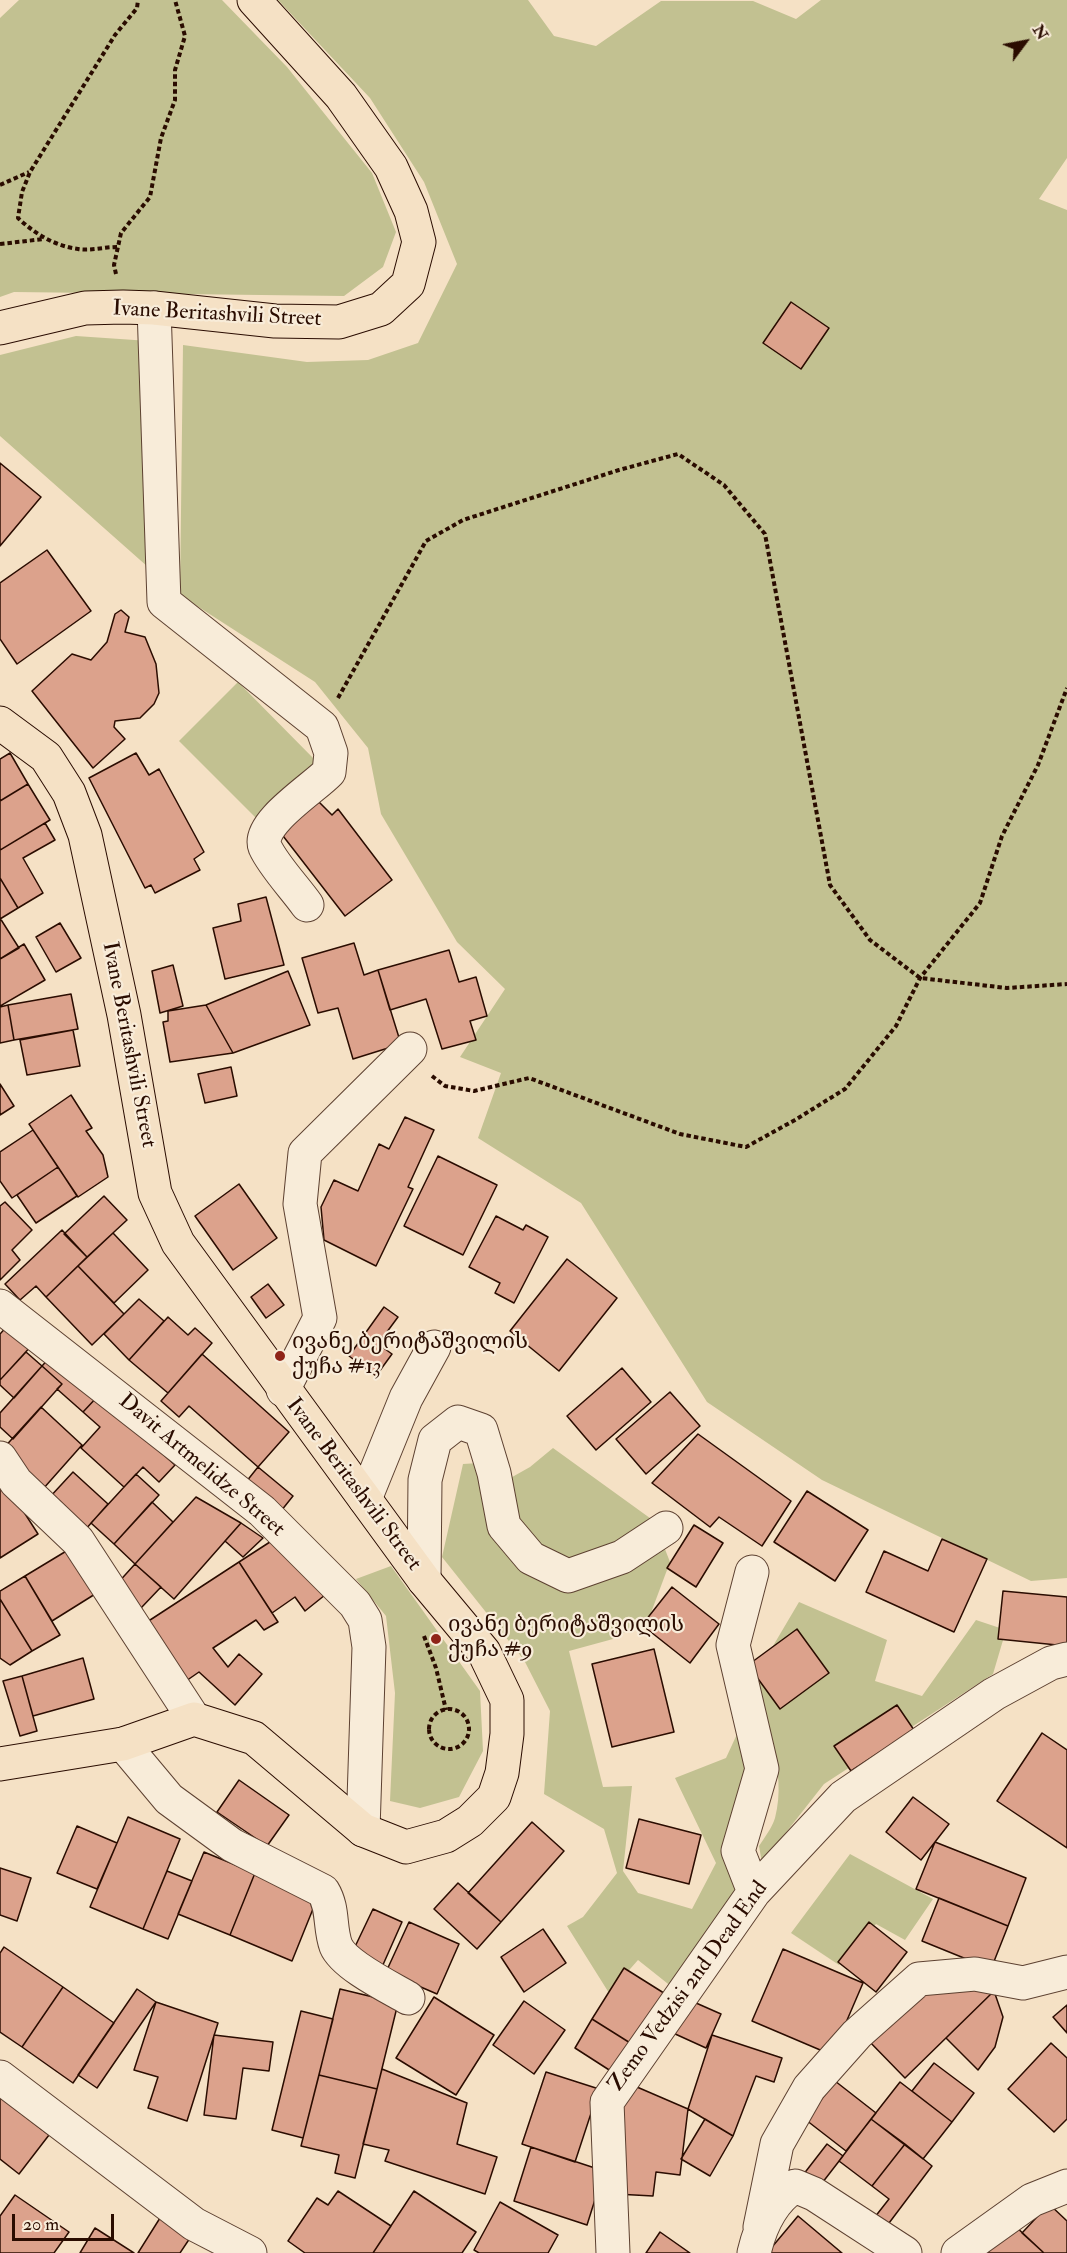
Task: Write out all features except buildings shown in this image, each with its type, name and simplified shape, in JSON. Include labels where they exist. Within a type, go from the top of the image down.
[{"type":"main road","name":"Ivane Beritashvili Street","points":[[0,328],[85,308],[138,308],[275,321],[339,322],[381,309],[408,284],[419,242],[411,211],[391,167],[341,96],[254,0]]},
{"type":"main road","name":"Ivane Beritashvili Street","points":[[0,723],[46,757],[69,793],[85,835],[124,1015],[154,1193],[178,1243],[283,1390],[424,1580],[484,1652],[507,1700],[507,1734],[502,1773],[494,1797],[470,1821],[446,1836],[406,1847],[363,1830],[254,1738],[194,1719]]},
{"type":"main road","points":[[0,1764],[123,1744],[194,1719]]},
{"type":"street","points":[[138,308],[164,602],[322,727],[331,753],[329,772],[272,822],[265,833],[265,846],[307,905]]},
{"type":"street","points":[[283,1390],[320,1318],[300,1204],[305,1153],[410,1049]]},
{"type":"street","name":"Davit Artmelidze Street","points":[[0,1306],[262,1511],[355,1604],[366,1620],[369,1647],[363,1830]]},
{"type":"street","points":[[365,1499],[406,1398],[434,1347]]},
{"type":"street","points":[[424,1580],[425,1480],[435,1440],[458,1422],[481,1430],[494,1473],[504,1526],[531,1558],[568,1576],[622,1557],[666,1528]]},
{"type":"street","points":[[0,1458],[16,1482],[78,1541],[194,1719]]},
{"type":"street","points":[[753,1572],[733,1646],[762,1769],[738,1851],[754,1892]]},
{"type":"street","name":"Zemo Vedzisi 2nd Dead End","points":[[613,2253],[607,2102],[754,1892],[843,1797],[994,1694],[1051,1663],[1067,1659]]},
{"type":"street","points":[[123,1744],[169,1799],[232,1845],[324,1891],[331,1904],[336,1946],[346,1960],[408,1998]]},
{"type":"street","points":[[757,2240],[777,2144],[809,2088],[857,2034],[919,1979],[975,1974],[1023,1983],[1067,1972]]},
{"type":"street","points":[[0,2077],[194,2224],[250,2253]]},
{"type":"street","points":[[757,2240],[783,2193],[795,2186],[814,2194],[905,2253]]},
{"type":"street","points":[[958,2253],[1032,2200],[1067,2186]]},
{"type":"path","points":[[117,247],[80,250],[61,245],[44,238],[18,218],[22,192],[30,172],[115,35],[137,8],[138,0]]},
{"type":"path","points":[[138,308],[114,265],[117,247],[129,220],[150,197],[161,138],[176,100],[175,70],[185,36],[176,0]]},
{"type":"path","points":[[0,185],[30,172]]},
{"type":"path","points":[[0,243],[44,238]]},
{"type":"path","points":[[322,727],[426,541],[463,520],[619,470],[678,454],[724,485],[765,534],[830,885],[870,940],[920,978],[1006,988],[1067,984]]},
{"type":"path","points":[[410,1049],[422,1069],[445,1086],[474,1091],[529,1078],[680,1134],[746,1147],[845,1089],[896,1026],[920,978],[980,903],[1002,836],[1038,765],[1067,688]]},
{"type":"path","points":[[424,1634],[436,1668],[446,1710]]},
{"type":"path","points":[[446,1710],[459,1712],[468,1722],[469,1735],[466,1741],[454,1749],[442,1748],[430,1733],[435,1716],[446,1710]]},
{"type":"shaded area","points":[[19,0],[222,0],[287,67],[372,173],[396,232],[383,267],[344,296],[14,292],[0,297],[0,18]]},
{"type":"shaded area","points":[[278,0],[528,0],[554,36],[596,46],[661,1],[753,1],[796,19],[821,0],[1067,0],[1067,158],[1039,199],[1067,210],[1067,1578],[1031,1581],[822,1480],[707,1402],[581,1203],[478,1138],[501,1073],[460,1057],[505,989],[457,942],[381,814],[368,748],[315,682],[180,595],[183,345],[307,362],[368,360],[418,343],[457,264],[424,182],[370,98]]},
{"type":"shaded area","points":[[76,336],[149,341],[148,567],[0,436],[0,355]]},
{"type":"shaded area","points":[[238,682],[317,762],[258,820],[179,741]]},
{"type":"shaded area","points":[[553,1448],[654,1521],[670,1562],[649,1618],[613,1639],[569,1651],[603,1787],[632,1786],[623,1871],[638,1893],[692,1909],[716,1863],[675,1778],[726,1758],[738,1732],[748,1769],[741,1895],[677,1991],[638,1960],[609,1993],[567,1926],[583,1917],[617,1873],[604,1829],[544,1794],[550,1711],[524,1660],[442,1557],[463,1464],[479,1463],[498,1485],[530,1467]]},
{"type":"shaded area","points":[[391,1566],[480,1691],[483,1751],[459,1797],[420,1808],[390,1801],[395,1693],[386,1616],[356,1579]]},
{"type":"shaded area","points":[[799,1602],[887,1640],[875,1681],[922,1696],[976,1620],[1006,1630],[993,1674],[824,1784],[762,1863],[759,1846],[775,1818],[779,1782],[767,1727],[749,1674],[760,1668]]},
{"type":"shaded area","points":[[850,1854],[933,1899],[905,1940],[876,1924],[839,1965],[791,1933]]},
{"type":"place","name":"ივანე ბერიტაშვილის ქუჩა #13","points":[[280,1356]]},
{"type":"place","name":"ივანე ბერიტაშვილის ქუჩა #9","points":[[436,1639]]}]
